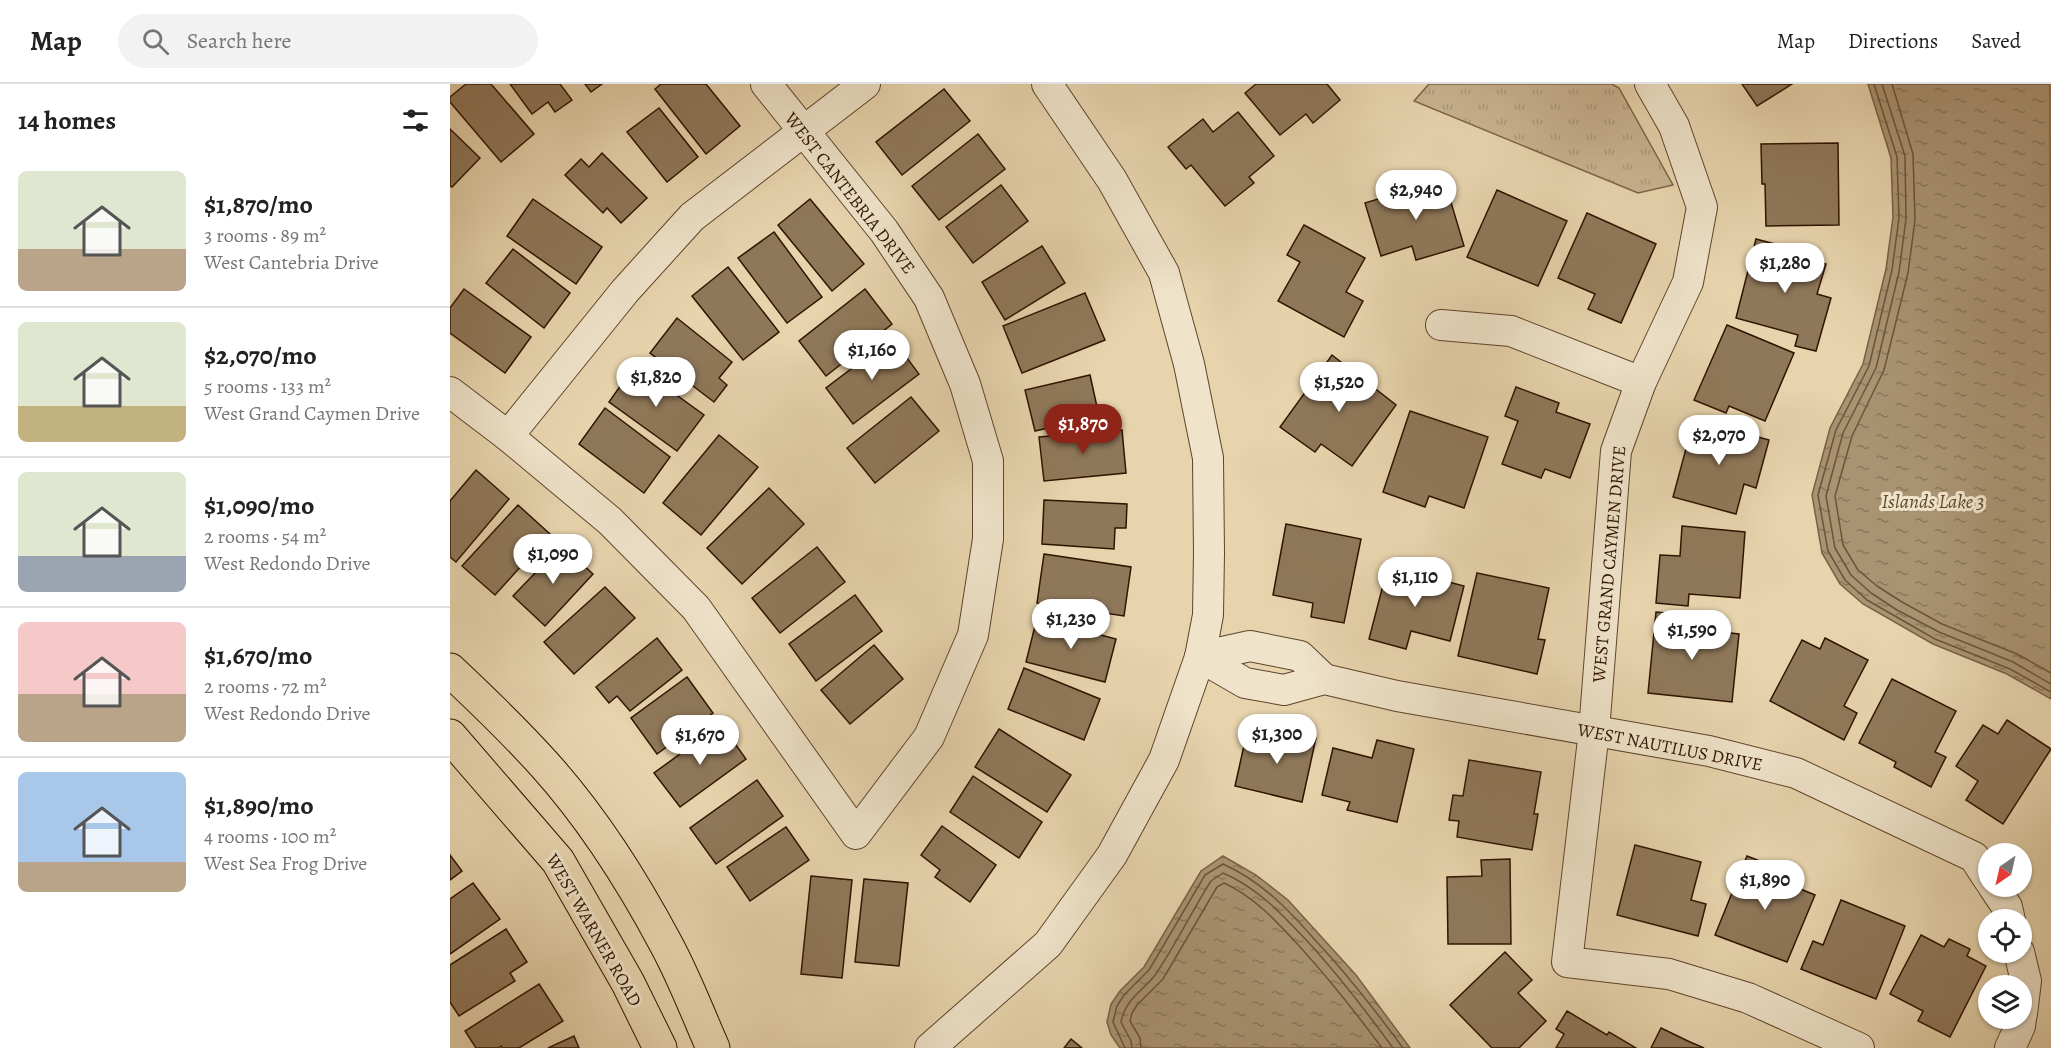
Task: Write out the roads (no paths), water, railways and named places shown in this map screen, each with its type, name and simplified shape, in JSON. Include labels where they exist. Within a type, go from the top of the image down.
[{"type":"main road","points":[[450,670],[483,700],[544,765],[598,834],[634,888],[668,946],[713,1048]]},
{"type":"main road","name":"WEST WARNER ROAD","points":[[450,736],[558,861],[628,983],[660,1048]]},
{"type":"street","name":"WEST CANTEBRIA DRIVE","points":[[508,436],[610,521],[696,608],[856,834],[930,737],[973,635],[988,539],[988,461],[966,384],[929,298],[884,231],[766,84]]},
{"type":"street","points":[[450,392],[508,436],[625,291],[692,217],[865,84]]},
{"type":"street","points":[[930,1048],[1048,944],[1112,855],[1164,760],[1200,657],[1208,615],[1208,458],[1189,364],[1164,273],[1112,180],[1047,84]]},
{"type":"street","name":"WEST GRAND CAYMEN DRIVE","points":[[1650,84],[1674,126],[1702,207],[1688,282],[1641,382],[1616,451],[1594,731],[1567,962],[1681,977],[1748,998],[1859,1048]]},
{"type":"street","points":[[1441,325],[1511,331],[1641,382]]},
{"type":"street","name":"WEST NAUTILUS DRIVE","points":[[1200,657],[1251,646],[1300,656],[1324,679],[1397,696],[1709,751],[1796,773],[1974,857],[1978,863]]},
{"type":"water","name":"Islands Lake 3","points":[[1868,84],[2050,84],[2051,699],[2007,674],[1933,644],[1863,604],[1840,584],[1822,553],[1812,495],[1830,428],[1863,364],[1886,269],[1893,217],[1891,158]]},
{"type":"water","points":[[1223,856],[1256,875],[1288,900],[1356,975],[1410,1048],[1120,1048],[1111,1035],[1107,1022],[1111,1004],[1120,991],[1144,967],[1201,871]]}]
